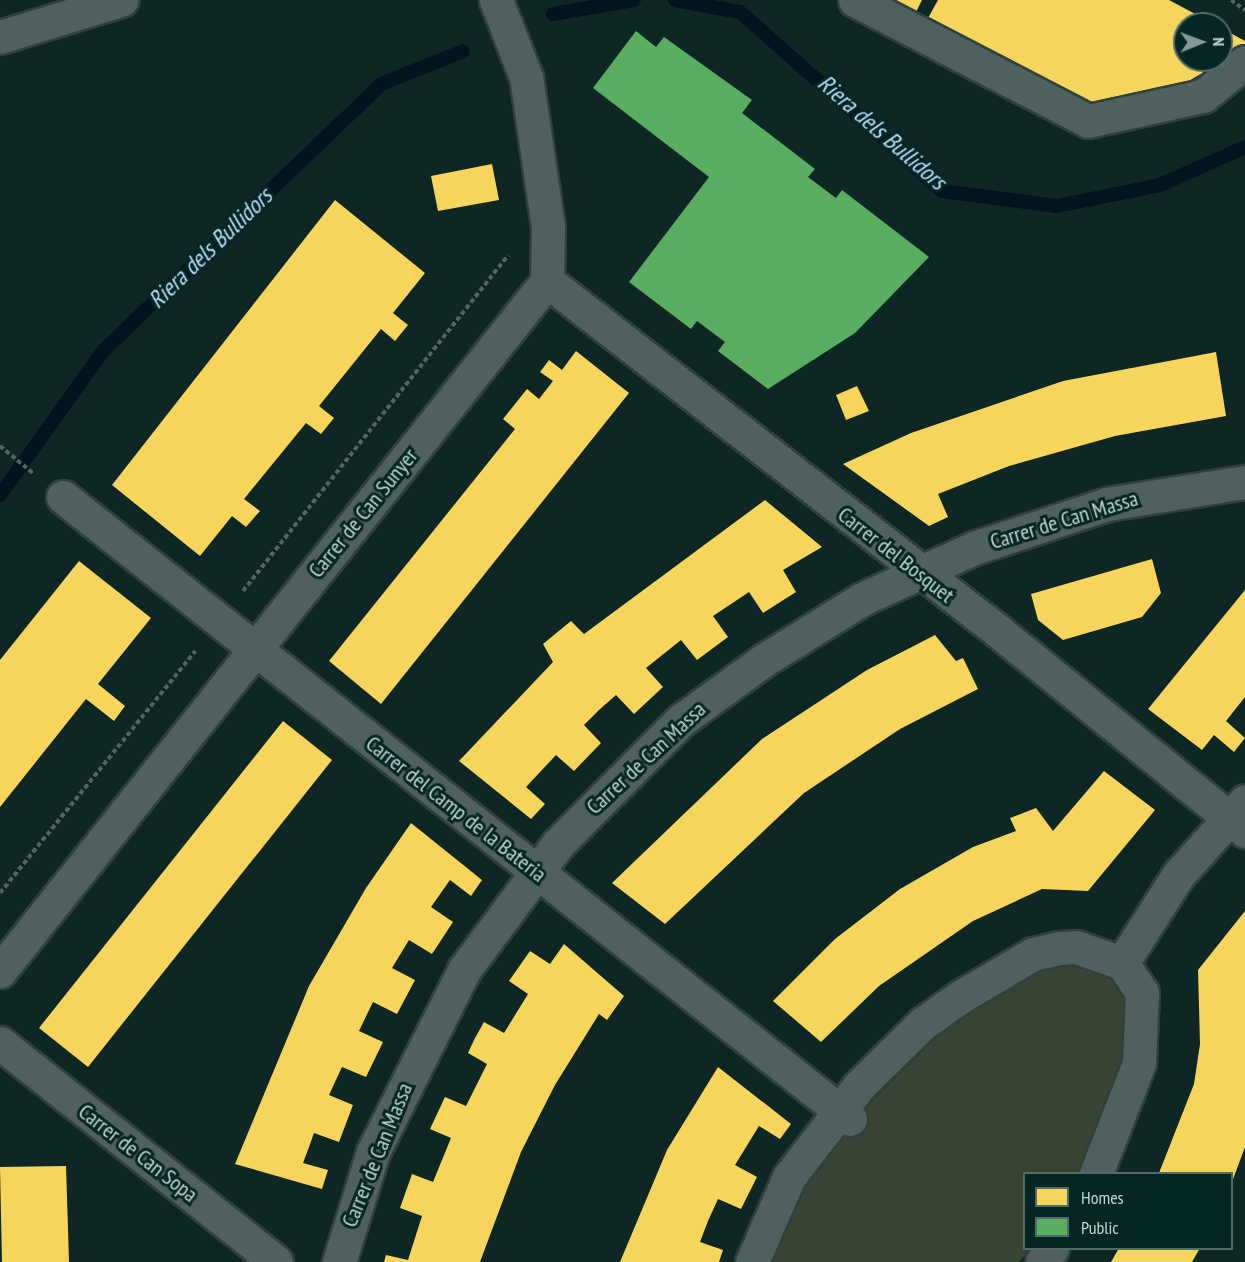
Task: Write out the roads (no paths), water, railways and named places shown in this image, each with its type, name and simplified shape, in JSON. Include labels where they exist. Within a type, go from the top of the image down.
[{"type":"street","points":[[0,36],[120,0]]},
{"type":"street","points":[[496,0],[526,77],[548,239],[547,281]]},
{"type":"street","points":[[855,0],[1088,121],[1203,96],[1245,62]]},
{"type":"street","name":"Carrer del Bosquet","points":[[547,281],[919,573],[1240,817]]},
{"type":"street","name":"Carrer de Can Sunyer","points":[[0,971],[547,281]]},
{"type":"street","name":"Carrer de Can Massa","points":[[339,1262],[373,1152],[433,1026],[464,970],[536,872],[680,721],[803,634],[919,573],[1008,535],[1107,504],[1245,482]]},
{"type":"street","name":"Carrer del Camp de la Bateria","points":[[53,490],[844,1115]]},
{"type":"street","points":[[1122,963],[1179,874],[1240,817]]},
{"type":"street","points":[[752,1262],[789,1177],[922,1024],[1033,954],[1076,947],[1122,963],[1142,993],[1145,1017],[1127,1103],[1096,1172]]},
{"type":"street","name":"Carrer de Can Sopa","points":[[0,1043],[276,1262]]},
{"type":"waterway","name":"Riera dels Bullidors","points":[[553,14],[634,0]]},
{"type":"waterway","name":"Riera dels Bullidors","points":[[675,0],[740,12],[942,191],[1057,206],[1160,185],[1245,147]]},
{"type":"waterway","name":"Riera dels Bullidors","points":[[0,495],[104,350],[381,84],[463,51]]}]
